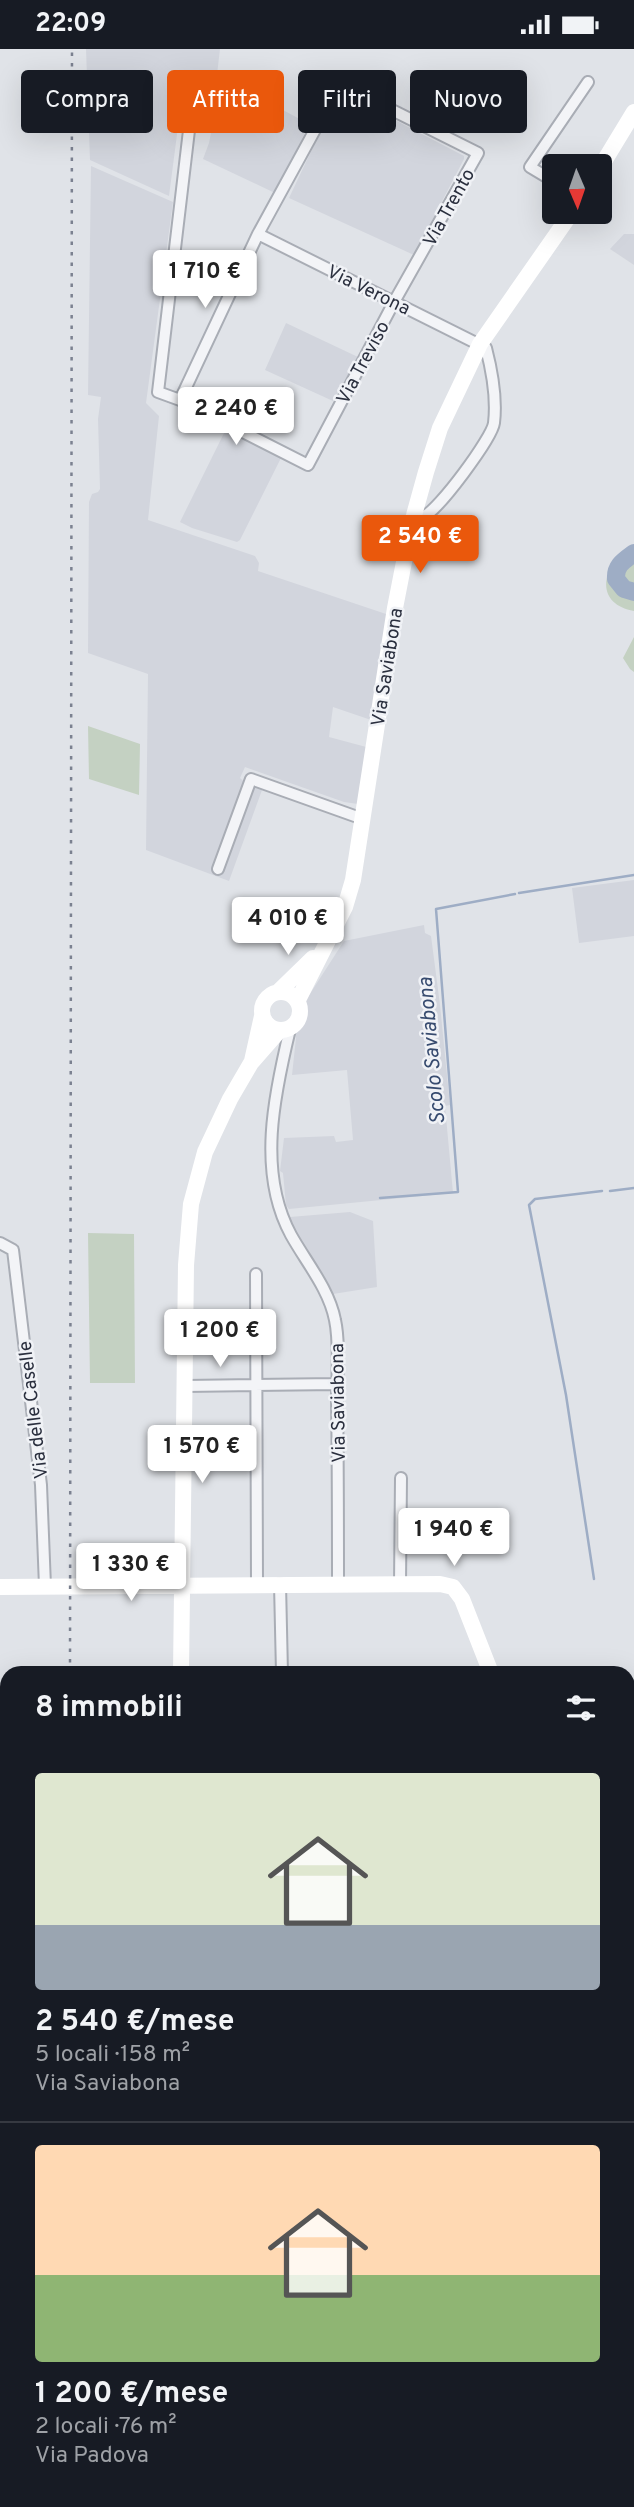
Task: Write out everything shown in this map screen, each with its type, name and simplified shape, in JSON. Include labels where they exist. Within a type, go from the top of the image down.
[{"type":"street","points":[[542,174],[530,167],[588,82]]},
{"type":"street","name":"Via Trento","points":[[180,400],[258,234],[340,84],[478,153],[394,302]]},
{"type":"street","points":[[608,154],[634,111]]},
{"type":"street","name":"Via Treviso","points":[[189,133],[158,392],[180,400],[308,465],[394,302]]},
{"type":"street","name":"Via Saviabona","points":[[338,1585],[335,1320],[317,1278],[278,1207],[271,1176],[273,1125],[283,1060],[284,1030],[295,1025],[301,1014],[298,1000],[348,898],[363,819],[395,608],[413,516],[440,428],[480,344],[564,224]]},
{"type":"street","name":"Via Verona","points":[[258,234],[480,344]]},
{"type":"street","points":[[413,516],[420,517],[430,511],[471,464],[494,425],[491,367],[486,348],[480,344]]},
{"type":"street","points":[[218,869],[251,779],[363,819]]},
{"type":"street","points":[[251,1063],[267,998],[278,992],[323,949]]},
{"type":"street","points":[[278,992],[287,992],[298,1000]]},
{"type":"street","points":[[262,1016],[268,1026],[284,1030]]},
{"type":"street","points":[[181,1666],[186,1265],[191,1204],[205,1152],[230,1098],[251,1063],[284,1030]]},
{"type":"street","name":"Via delle Caselle","points":[[0,1243],[13,1250],[41,1485],[45,1586]]},
{"type":"street","points":[[256,1274],[257,1584]]},
{"type":"street","points":[[186,1385],[337,1384]]},
{"type":"street","points":[[400,1584],[401,1478]]},
{"type":"street","points":[[280,1584],[282,1666]]},
{"type":"street","points":[[0,1587],[440,1584],[453,1587],[462,1599],[488,1666]]},
{"type":"shaded area","points":[[86,49],[220,49],[218,70],[167,70],[167,133],[177,133],[169,196],[90,160],[89,133],[153,133],[153,70],[87,70]]},
{"type":"shaded area","points":[[284,111],[298,118],[298,133],[304,133],[275,193],[203,159],[211,133],[284,133]]},
{"type":"shaded area","points":[[396,121],[410,128],[410,133],[420,133],[464,156],[414,255],[289,198],[320,133],[396,133]]},
{"type":"shaded area","points":[[91,166],[173,202],[146,403],[159,416],[148,520],[255,556],[259,563],[258,571],[389,615],[374,721],[333,707],[329,737],[370,748],[358,804],[344,802],[245,767],[240,778],[249,786],[262,790],[229,881],[146,850],[148,674],[88,653],[89,502],[92,494],[100,489],[98,419],[101,397],[88,395]]},
{"type":"shaded area","points":[[624,234],[634,234],[634,265],[610,249]]},
{"type":"shaded area","points":[[286,323],[358,357],[333,401],[265,370]]},
{"type":"shaded area","points":[[226,429],[281,458],[237,542],[180,522]]},
{"type":"shaded area","points":[[634,880],[634,936],[579,943],[572,888]]},
{"type":"shaded area","points":[[424,925],[425,933],[431,936],[440,1005],[450,1105],[445,1106],[453,1193],[289,1209],[286,1205],[283,1173],[280,1171],[284,1138],[334,1136],[336,1142],[353,1140],[347,1070],[292,1075],[296,1038],[294,1021],[297,1014],[344,941]]},
{"type":"shaded area","points":[[350,1212],[373,1221],[377,1287],[333,1294],[288,1220],[290,1217]]},
{"type":"green space","points":[[634,545],[634,611],[616,604],[607,592],[606,585],[610,569],[616,560]]},
{"type":"green space","points":[[634,637],[634,672],[623,658]]},
{"type":"green space","points":[[88,726],[140,744],[139,795],[89,779]]},
{"type":"green space","points":[[88,1233],[134,1234],[135,1383],[90,1383]]},
{"type":"waterway","points":[[634,553],[623,561],[616,574],[616,579],[624,589],[634,592]]},
{"type":"waterway","name":"Scolo Saviabona","points":[[519,893],[634,875]]},
{"type":"waterway","name":"Scolo Saviabona","points":[[380,1198],[458,1192],[436,909],[515,894]]},
{"type":"waterway","points":[[610,1191],[634,1188]]},
{"type":"waterway","points":[[594,1579],[566,1395],[529,1205],[535,1199],[602,1191]]},
{"type":"railway","points":[[70,1666],[72,49]]}]
